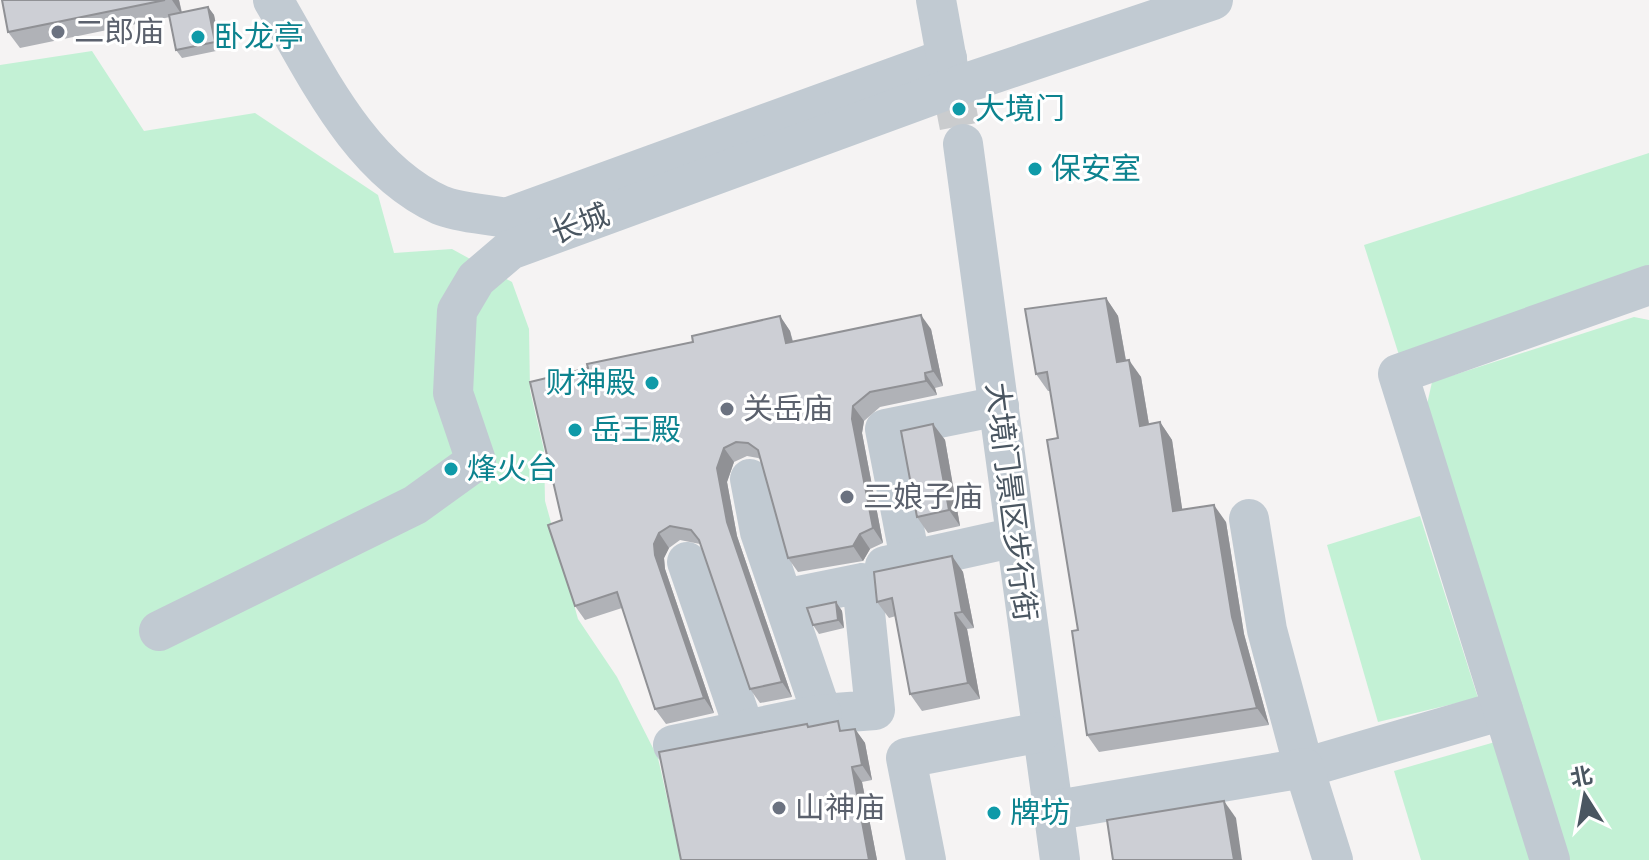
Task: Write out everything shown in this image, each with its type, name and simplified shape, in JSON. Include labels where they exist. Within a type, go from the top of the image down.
[{"type":"street","points":[[273,0],[328,93],[386,169],[442,206],[506,218],[950,72],[936,0]]},
{"type":"street","name":"长城","points":[[159,631],[415,505],[476,461],[453,393],[457,311],[476,279],[510,250],[963,84],[1213,0]]},
{"type":"street","name":"大境门景区步行街","points":[[963,144],[1060,860]]},
{"type":"street","points":[[1550,860],[1398,374],[1649,285]]},
{"type":"street","points":[[910,559],[885,429],[999,406]]},
{"type":"street","points":[[750,479],[779,544],[783,599],[822,714]]},
{"type":"street","points":[[1249,519],[1267,630],[1304,768],[1333,860]]},
{"type":"street","points":[[783,599],[862,583],[889,563],[1016,537]]},
{"type":"street","points":[[687,562],[745,731]]},
{"type":"street","points":[[862,583],[875,710],[906,758],[926,860]]},
{"type":"street","points":[[673,745],[822,714],[875,710]]},
{"type":"street","points":[[1051,811],[1304,768],[1503,710]]},
{"type":"street","points":[[906,758],[1041,732]]},
{"type":"green space","points":[[92,51],[144,131],[255,113],[378,195],[394,253],[452,249],[512,282],[529,329],[530,390],[544,450],[545,501],[578,619],[617,677],[658,758],[681,860],[0,860],[0,65]]},
{"type":"green space","points":[[1649,153],[1649,269],[1399,355],[1364,245]]},
{"type":"green space","points":[[1634,317],[1649,320],[1649,860],[1569,860],[1426,409],[1432,382]]},
{"type":"green space","points":[[1420,516],[1478,698],[1378,722],[1327,545]]},
{"type":"green space","points":[[1495,742],[1530,860],[1421,860],[1394,771]]},
{"type":"building","points":[[2,0],[165,0],[8,32]]},
{"type":"building","name":"卧龙亭","points":[[208,7],[215,42],[176,50],[169,15]]},
{"type":"building","points":[[1106,298],[1117,362],[1129,360],[1140,426],[1160,422],[1173,511],[1214,505],[1232,617],[1257,708],[1087,735],[1072,631],[1078,630],[1047,440],[1058,438],[1047,372],[1036,374],[1025,309]]},
{"type":"building","points":[[921,315],[933,371],[925,373],[926,381],[870,392],[853,406],[852,419],[873,528],[860,534],[853,546],[788,558],[758,450],[748,443],[736,442],[724,448],[717,468],[727,522],[782,682],[750,689],[699,540],[691,530],[670,526],[659,533],[654,544],[655,555],[704,698],[655,709],[617,592],[575,606],[548,525],[562,520],[530,382],[588,368],[587,364],[693,342],[692,336],[780,316],[786,343]]},
{"type":"building","points":[[933,424],[949,510],[917,517],[901,431]]},
{"type":"building","points":[[952,556],[962,612],[955,613],[968,683],[910,694],[892,598],[877,602],[874,572]]},
{"type":"building","points":[[836,602],[838,620],[813,625],[807,608]]},
{"type":"building","name":"山神庙","points":[[838,721],[840,731],[855,729],[862,765],[852,767],[869,860],[681,860],[659,752]]},
{"type":"building","points":[[1224,801],[1234,860],[1113,860],[1107,820]]},
{"type":"tunnel","points":[[952,87],[963,144]]},
{"type":"place","name":"二郎庙","points":[[58,32]]},
{"type":"place","name":"卧龙亭","points":[[198,37]]},
{"type":"place","name":"大境门","points":[[959,109]]},
{"type":"place","name":"保安室","points":[[1035,169]]},
{"type":"place","name":"财神殿","points":[[652,383]]},
{"type":"place","name":"关岳庙","points":[[727,409]]},
{"type":"place","name":"岳王殿","points":[[575,430]]},
{"type":"place","name":"烽火台","points":[[451,469]]},
{"type":"place","name":"三娘子庙","points":[[847,497]]},
{"type":"place","name":"山神庙","points":[[779,808]]},
{"type":"place","name":"牌坊","points":[[994,813]]}]
